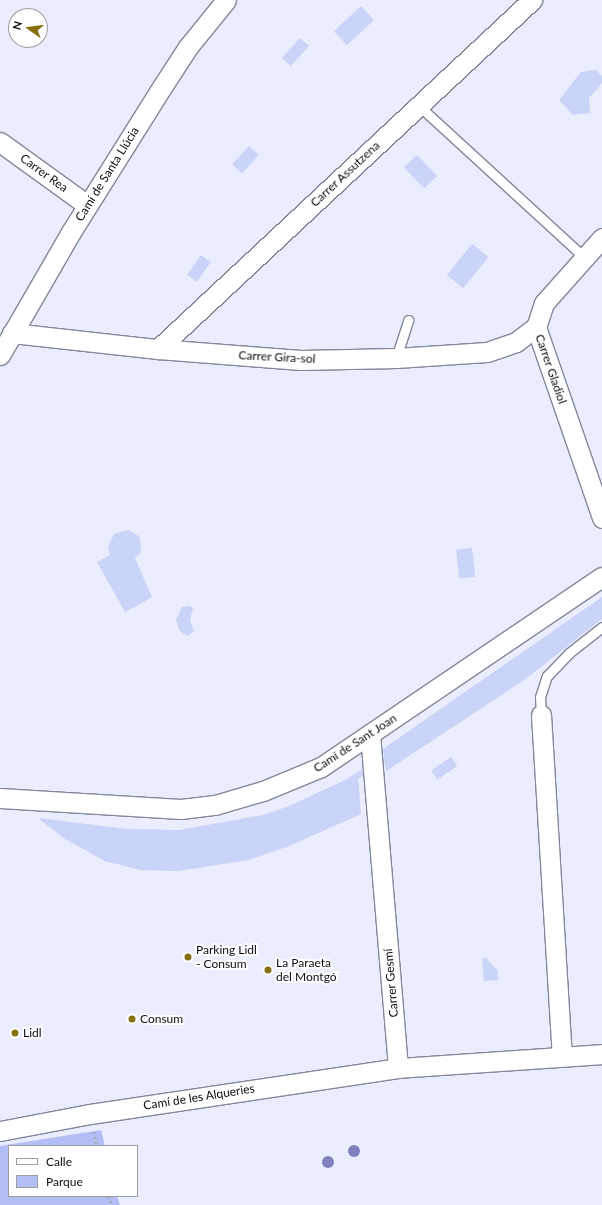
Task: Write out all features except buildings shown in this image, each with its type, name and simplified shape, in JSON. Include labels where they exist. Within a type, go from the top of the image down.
[{"type":"street","name":"Camí de Santa Llúcia","points":[[0,355],[87,205],[179,60],[226,0]]},
{"type":"street","name":"Carrer Assutzena","points":[[158,349],[532,0]]},
{"type":"street","name":"Carrer Rea","points":[[0,142],[87,205]]},
{"type":"street","name":"Carrer Gladiol","points":[[602,238],[544,303],[536,327],[602,518]]},
{"type":"street","name":"Carrer Gira-sol","points":[[12,333],[158,349],[301,360],[396,358],[487,352],[516,342],[536,327]]},
{"type":"street","name":"Camí de Sant Joan","points":[[0,798],[145,808],[215,805],[292,780],[321,767],[602,577]]},
{"type":"street","points":[[541,715],[562,1056]]},
{"type":"street","name":"Carrer Gesmí","points":[[370,734],[398,1068]]},
{"type":"street","points":[[398,1068],[602,1054]]},
{"type":"street","name":"Camí de les Alqueries","points":[[0,1131],[90,1114],[398,1068]]},
{"type":"lane","points":[[418,105],[584,257]]},
{"type":"lane","points":[[396,358],[408,320]]},
{"type":"lane","points":[[541,715],[540,698],[547,676],[569,653],[602,627]]},
{"type":"green space","points":[[101,1130],[105,1145],[8,1145],[8,1197],[117,1197],[120,1205],[0,1205],[0,1146]]},
{"type":"shaded area","points":[[361,6],[374,20],[347,45],[334,31]]},
{"type":"shaded area","points":[[300,38],[309,46],[291,66],[282,58]]},
{"type":"shaded area","points":[[596,70],[602,76],[602,83],[589,98],[590,113],[573,115],[559,100],[581,72]]},
{"type":"shaded area","points":[[249,146],[259,155],[242,173],[232,165]]},
{"type":"shaded area","points":[[417,155],[437,176],[424,188],[404,168]]},
{"type":"shaded area","points":[[472,244],[488,257],[463,288],[447,275]]},
{"type":"shaded area","points":[[201,255],[211,262],[197,282],[187,275]]},
{"type":"shaded area","points":[[128,530],[140,537],[141,552],[135,558],[152,597],[125,612],[97,562],[110,555],[108,547],[114,534]]},
{"type":"shaded area","points":[[472,548],[475,577],[459,579],[456,550]]},
{"type":"shaded area","points":[[602,597],[602,619],[523,681],[386,771],[383,749]]},
{"type":"shaded area","points":[[190,606],[193,608],[190,620],[194,631],[187,636],[179,630],[176,620],[182,607]]},
{"type":"shaded area","points":[[451,757],[457,766],[437,780],[431,770]]},
{"type":"shaded area","points":[[358,774],[361,814],[289,846],[248,860],[179,871],[141,870],[105,861],[65,839],[38,818],[127,829],[179,830],[263,815],[289,806]]},
{"type":"shaded area","points":[[486,958],[498,971],[498,980],[484,981],[482,959]]},
{"type":"waterway","points":[[352,779],[392,755]]},
{"type":"place","name":"Parking Lidl - Consum","points":[[188,957]]},
{"type":"place","name":"La Paraeta del Montgó","points":[[268,970]]},
{"type":"place","name":"Consum","points":[[132,1019]]},
{"type":"place","name":"Lidl","points":[[15,1033]]}]
